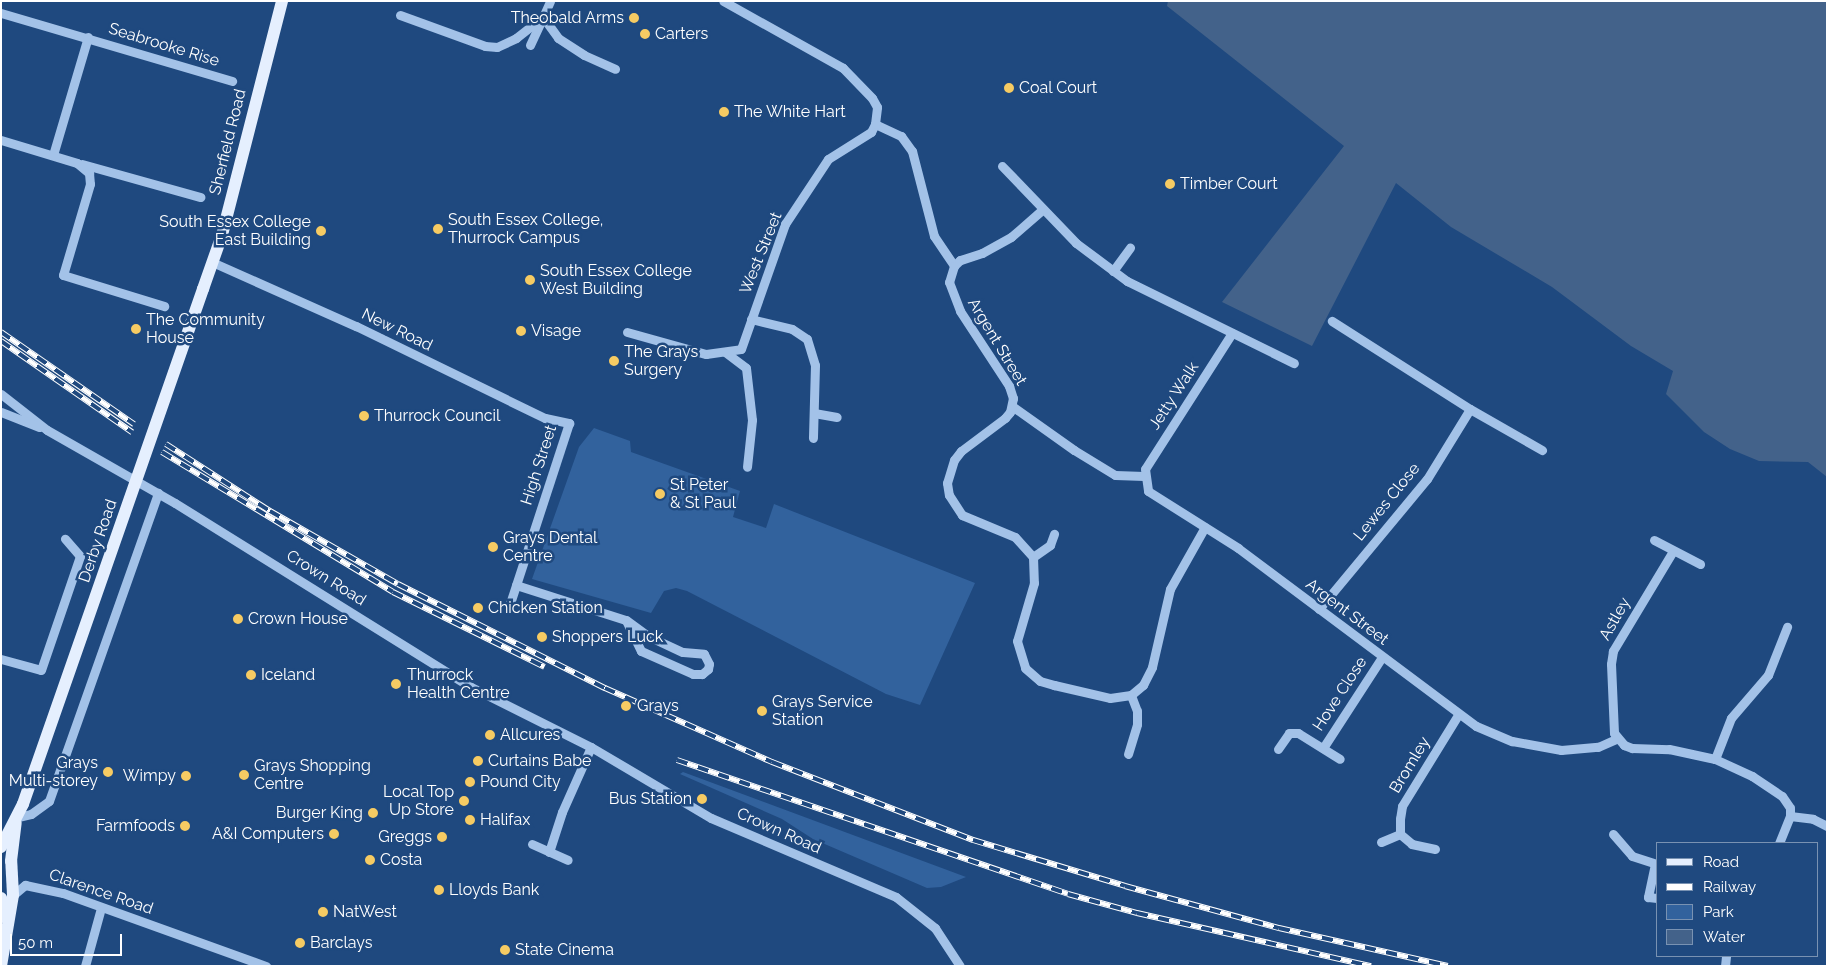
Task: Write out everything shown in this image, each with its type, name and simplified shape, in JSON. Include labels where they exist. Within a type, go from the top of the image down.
[{"type":"main road","name":"Sherfield Road","points":[[203,289],[212,262],[282,1]]},
{"type":"main road","name":"Derby Road","points":[[17,820],[203,289]]},
{"type":"main road","points":[[1,847],[17,820]]},
{"type":"main road","points":[[1,966],[9,926],[7,896],[17,820]]},
{"type":"street","points":[[530,45],[550,1]]},
{"type":"street","points":[[723,1],[843,68],[872,98],[877,107],[875,124],[901,136],[912,152],[934,236],[954,266],[960,260],[982,253],[1011,237],[1042,210]]},
{"type":"street","name":"Seabrooke Rise","points":[[1,13],[88,37],[232,81]]},
{"type":"street","points":[[400,16],[485,46],[497,47],[516,38],[543,17]]},
{"type":"street","points":[[543,17],[558,38],[584,55],[615,69]]},
{"type":"street","name":"Seabrooke Rise","points":[[52,155],[88,37]]},
{"type":"street","name":"West Street","points":[[627,332],[706,354],[742,349],[785,224],[828,159],[871,132],[875,124]]},
{"type":"street","points":[[1,140],[200,197]]},
{"type":"street","points":[[77,163],[89,173],[90,184],[63,275],[164,306]]},
{"type":"street","points":[[1002,166],[1042,210],[1076,243],[1140,290],[1294,363]]},
{"type":"street","points":[[1113,271],[1130,248]]},
{"type":"street","name":"New Road","points":[[212,262],[356,326],[545,418],[568,423]]},
{"type":"street","name":"Argent Street","points":[[954,266],[949,282],[951,293],[1010,386],[1012,406],[1074,450],[1115,475],[1144,476],[1148,491],[1155,498],[1205,526],[1319,609],[1458,715],[1495,736],[1534,747],[1583,750],[1616,739]]},
{"type":"street","points":[[751,319],[792,328],[807,339],[815,365],[813,438]]},
{"type":"street","points":[[1332,321],[1470,409],[1542,450]]},
{"type":"street","name":"Jetty Walk","points":[[1144,476],[1149,462],[1232,333]]},
{"type":"street","points":[[725,352],[746,368],[752,420],[747,467]]},
{"type":"street","name":"Crown Road","points":[[1,394],[47,430]]},
{"type":"street","points":[[1012,406],[1005,418],[961,451],[952,465],[947,484],[953,506],[962,515],[1016,538],[1033,557],[1034,584],[1017,641],[1026,668],[1040,681],[1110,698],[1131,695],[1148,678],[1170,589],[1205,526]]},
{"type":"street","name":"Lewes Close","points":[[1319,609],[1426,479],[1470,409]]},
{"type":"street","name":"Crown Road","points":[[1,412],[47,430],[158,493],[471,687],[591,748],[711,818],[896,897],[930,923],[948,946],[960,966]]},
{"type":"street","points":[[814,414],[837,417]]},
{"type":"street","name":"High Street","points":[[510,603],[568,423]]},
{"type":"street","points":[[17,820],[31,814],[49,801],[158,493]]},
{"type":"street","points":[[1033,557],[1050,545],[1054,534]]},
{"type":"street","points":[[1,659],[41,670],[80,556],[65,539]]},
{"type":"street","points":[[1654,540],[1700,564]]},
{"type":"street","name":"Astley","points":[[1616,739],[1612,706],[1613,651],[1673,551]]},
{"type":"street","points":[[516,585],[626,620],[648,636],[674,648],[704,654],[709,664],[708,669],[702,674],[693,674],[641,651],[626,620]]},
{"type":"street","points":[[1715,759],[1731,718],[1768,675],[1787,627]]},
{"type":"street","name":"Hove Close","points":[[1323,748],[1382,657]]},
{"type":"street","points":[[1128,754],[1138,724],[1137,711],[1131,695]]},
{"type":"street","name":"Bromley","points":[[1400,834],[1402,806],[1458,715]]},
{"type":"street","name":"Hove Close","points":[[1278,749],[1289,733],[1298,733],[1340,759]]},
{"type":"street","points":[[1616,739],[1632,748],[1670,749],[1715,759],[1744,772],[1782,796],[1790,808],[1789,826],[1780,842]]},
{"type":"street","points":[[550,852],[562,812],[591,748]]},
{"type":"street","points":[[1790,816],[1813,819],[1827,826]]},
{"type":"street","points":[[1382,842],[1400,834],[1412,844],[1435,849]]},
{"type":"street","points":[[1613,834],[1632,856],[1656,864],[1648,896],[1656,898]]},
{"type":"street","points":[[532,844],[568,860]]},
{"type":"street","name":"Clarence Road","points":[[7,896],[25,885],[63,893],[266,966]]},
{"type":"street","points":[[85,966],[101,908]]},
{"type":"green space","points":[[594,428],[630,441],[631,452],[740,491],[733,517],[766,528],[774,504],[975,583],[920,705],[886,694],[687,591],[676,588],[664,591],[651,613],[532,579],[579,447]]},
{"type":"green space","points":[[683,772],[966,877],[941,887],[927,888],[813,839],[782,819],[680,774]]},
{"type":"water","points":[[1168,1],[1827,1],[1827,477],[1808,462],[1759,461],[1730,449],[1704,432],[1666,394],[1673,371],[1631,346],[1552,287],[1451,227],[1396,183],[1312,346],[1222,302],[1344,146],[1167,6]]},
{"type":"railway","points":[[1,332],[134,424]]},
{"type":"railway","points":[[1,341],[132,432]]},
{"type":"railway","points":[[166,444],[270,511],[398,584],[605,688],[772,762],[973,840],[1125,886],[1279,928],[1448,966]]},
{"type":"railway","points":[[162,452],[393,592],[545,667]]},
{"type":"railway","points":[[677,760],[1068,894],[1137,913],[1371,966]]},
{"type":"place","name":"Theobald Arms","points":[[634,18]]},
{"type":"place","name":"Carters","points":[[645,34]]},
{"type":"place","name":"Coal Court","points":[[1009,88]]},
{"type":"place","name":"The White Hart","points":[[724,112]]},
{"type":"place","name":"Timber Court","points":[[1170,184]]},
{"type":"place","name":"South Essex College, Thurrock Campus","points":[[438,229]]},
{"type":"place","name":"South Essex College East Building","points":[[321,231]]},
{"type":"place","name":"South Essex College West Building","points":[[530,280]]},
{"type":"place","name":"The Community House","points":[[136,329]]},
{"type":"place","name":"Visage","points":[[521,331]]},
{"type":"place","name":"The Grays Surgery","points":[[614,361]]},
{"type":"place","name":"Thurrock Council","points":[[364,416]]},
{"type":"place","name":"St Peter & St Paul","points":[[660,494]]},
{"type":"place","name":"Grays Dental Centre","points":[[493,547]]},
{"type":"place","name":"Chicken Station","points":[[478,608]]},
{"type":"place","name":"Crown House","points":[[238,619]]},
{"type":"place","name":"Shoppers Luck","points":[[542,637]]},
{"type":"place","name":"Iceland","points":[[251,675]]},
{"type":"place","name":"Thurrock Health Centre","points":[[396,684]]},
{"type":"place","name":"Grays","points":[[626,706]]},
{"type":"place","name":"Grays Service Station","points":[[762,711]]},
{"type":"place","name":"Allcures","points":[[490,735]]},
{"type":"place","name":"Curtains Babe","points":[[478,761]]},
{"type":"place","name":"Grays Multi-storey","points":[[108,772]]},
{"type":"place","name":"Grays Shopping Centre","points":[[244,775]]},
{"type":"place","name":"Wimpy","points":[[186,776]]},
{"type":"place","name":"Pound City","points":[[470,782]]},
{"type":"place","name":"Bus Station","points":[[702,799]]},
{"type":"place","name":"Local Top Up Store","points":[[464,801]]},
{"type":"place","name":"Burger King","points":[[373,813]]},
{"type":"place","name":"Halifax","points":[[470,820]]},
{"type":"place","name":"Farmfoods","points":[[185,826]]},
{"type":"place","name":"A&I Computers","points":[[334,834]]},
{"type":"place","name":"Greggs","points":[[442,837]]},
{"type":"place","name":"Costa","points":[[370,860]]},
{"type":"place","name":"Lloyds Bank","points":[[439,890]]},
{"type":"place","name":"NatWest","points":[[323,912]]},
{"type":"place","name":"Barclays","points":[[300,943]]},
{"type":"place","name":"State Cinema","points":[[505,950]]}]
